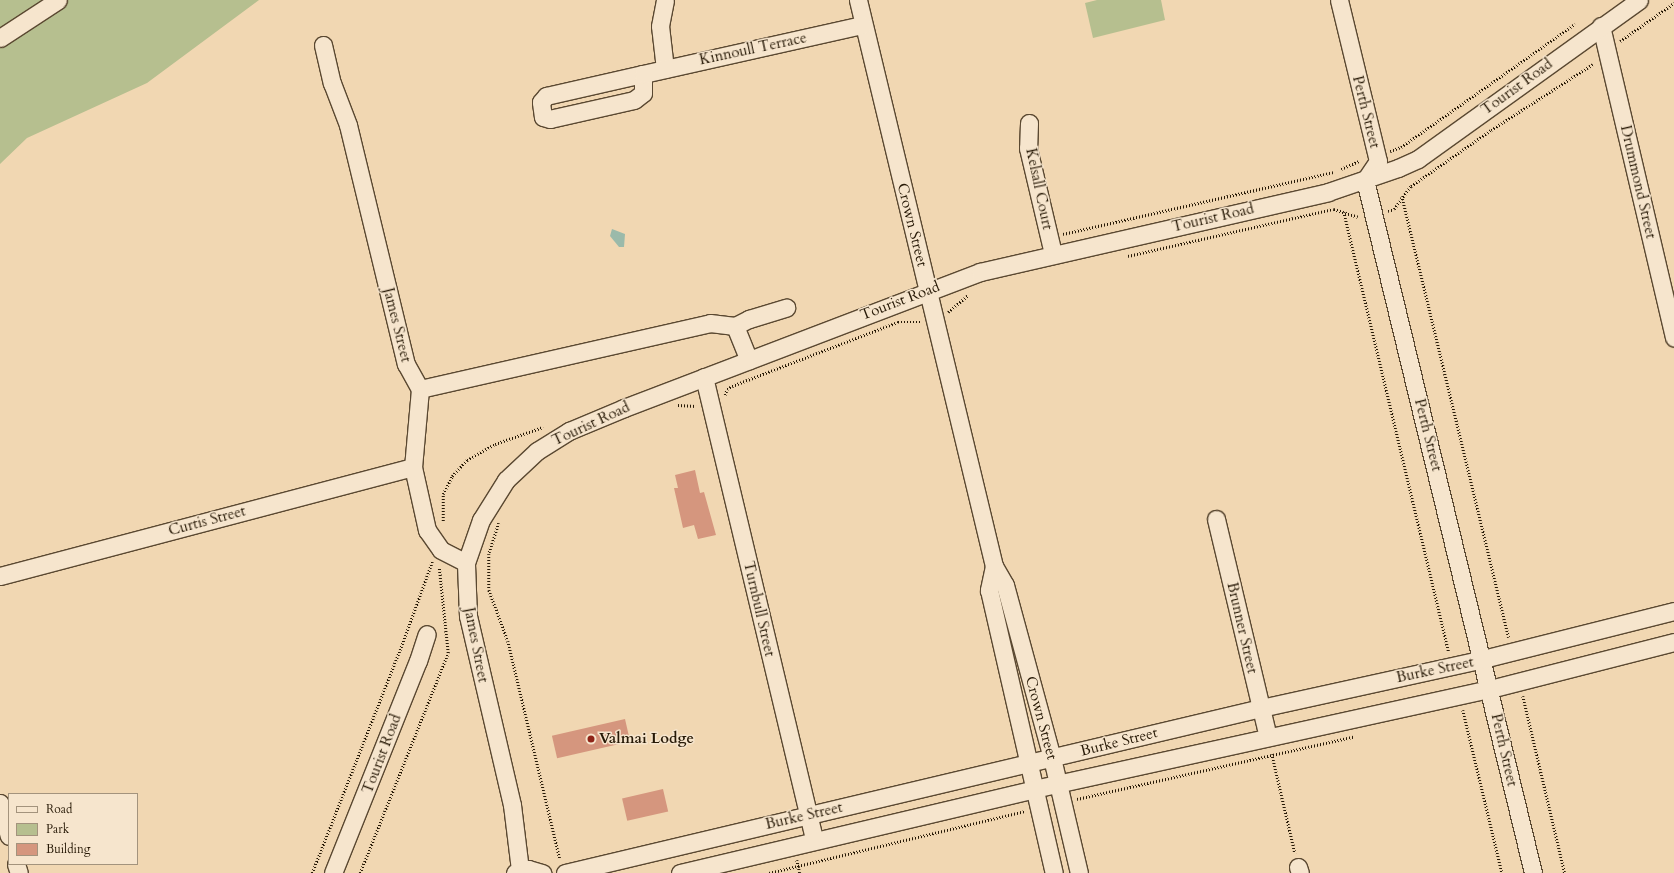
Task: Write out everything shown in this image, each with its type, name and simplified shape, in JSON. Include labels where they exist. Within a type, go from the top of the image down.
[{"type":"street","points":[[0,38],[58,0]]},
{"type":"street","points":[[665,0],[660,26],[665,69]]},
{"type":"street","name":"Crown Street","points":[[858,0],[994,566],[1005,584],[1052,758],[1078,873]]},
{"type":"street","name":"Perth Street","points":[[1339,0],[1378,161],[1365,180],[1534,873]]},
{"type":"street","name":"Tourist Road","points":[[466,563],[481,520],[502,487],[537,451],[569,431],[928,290],[980,272],[1328,192],[1365,180],[1418,159],[1639,0]]},
{"type":"street","name":"Kinnoull Terrace","points":[[643,74],[643,93],[634,100],[550,119],[543,117],[541,102],[546,96],[665,69],[863,25]]},
{"type":"street","name":"Drummond Street","points":[[1601,26],[1674,338]]},
{"type":"street","name":"James Street","points":[[323,45],[332,83],[348,124],[406,364],[420,389]]},
{"type":"street","name":"Kelsall Court","points":[[1029,123],[1028,148],[1053,254]]},
{"type":"street","points":[[466,563],[440,550],[427,530],[413,467],[420,389],[710,323],[735,326],[749,319],[786,308]]},
{"type":"street","points":[[735,326],[749,360]]},
{"type":"street","name":"Turnbull Street","points":[[704,377],[814,840]]},
{"type":"street","name":"Curtis Street","points":[[0,576],[413,467]]},
{"type":"street","name":"Brunner Street","points":[[1216,520],[1268,737]]},
{"type":"street","name":"James Street","points":[[466,563],[468,616],[512,805],[518,872]]},
{"type":"street","name":"Crown Street","points":[[994,566],[989,590],[1027,764],[1054,873]]},
{"type":"street","name":"Burke Street","points":[[563,868],[808,815],[1261,708],[1453,666],[1674,611]]},
{"type":"street","name":"Tourist Road","points":[[333,873],[364,800],[427,634]]},
{"type":"street","name":"Burke Street","points":[[680,873],[1034,789],[1490,689],[1674,642]]},
{"type":"street","points":[[0,803],[8,832]]},
{"type":"street","points":[[518,872],[528,869],[542,873]]},
{"type":"path","points":[[1049,238],[1336,171],[1402,147],[1577,23]]},
{"type":"path","points":[[1402,196],[1512,652]]},
{"type":"path","points":[[1344,212],[1453,666]]},
{"type":"path","points":[[676,405],[694,407],[710,402],[726,395],[728,389],[732,386],[898,322],[919,323],[935,317],[950,311],[972,292]]},
{"type":"path","points":[[501,518],[489,554],[489,590],[508,641],[563,868]]},
{"type":"path","points":[[312,873],[432,562]]},
{"type":"path","points":[[360,873],[448,653],[440,565]]},
{"type":"path","points":[[1520,682],[1565,873]]},
{"type":"path","points":[[1456,714],[1468,711]]},
{"type":"path","points":[[1464,712],[1502,873]]},
{"type":"path","points":[[1062,802],[1356,736]]},
{"type":"path","points":[[1268,737],[1299,870]]},
{"type":"path","points":[[769,873],[1038,808]]},
{"type":"green space","points":[[0,0],[259,0],[147,83],[27,138],[0,164]]},
{"type":"green space","points":[[1097,0],[1161,0],[1165,20],[1093,38],[1085,3]]},
{"type":"shaded area","points":[[612,229],[625,234],[624,247],[619,247],[610,236]]},
{"type":"building","points":[[695,470],[700,493],[704,492],[716,535],[698,539],[694,525],[683,528],[674,488],[678,488],[675,475]]},
{"type":"building","name":"Valmai Lodge","points":[[625,719],[630,741],[557,758],[552,736]]},
{"type":"building","points":[[663,789],[668,811],[627,821],[622,798]]},
{"type":"place","name":"Valmai Lodge","points":[[591,739]]}]
